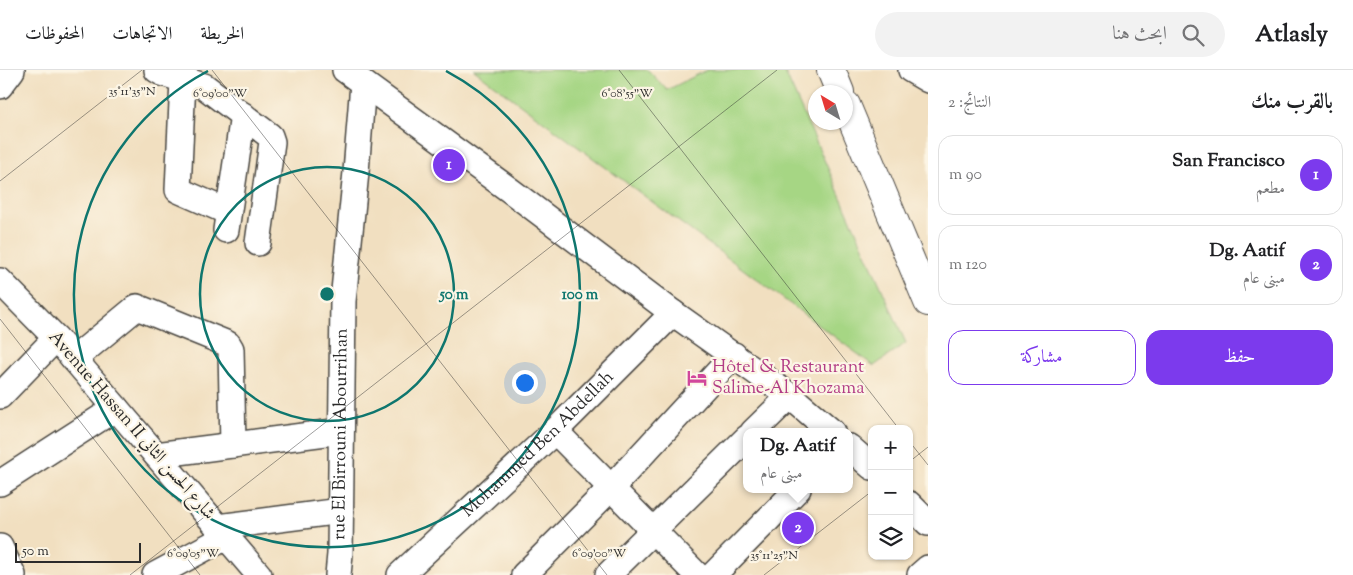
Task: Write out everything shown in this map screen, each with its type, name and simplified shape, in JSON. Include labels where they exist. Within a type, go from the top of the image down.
[{"type":"main road","points":[[831,70],[837,85]]},
{"type":"main road","points":[[853,122],[928,302]]},
{"type":"street","points":[[0,86],[12,70]]},
{"type":"street","points":[[157,70],[204,86],[270,136],[272,142],[258,243]]},
{"type":"street","points":[[911,70],[928,80]]},
{"type":"street","points":[[354,76],[674,313],[790,396],[827,428]]},
{"type":"street","name":"rue El Birrouni Abourrihan","points":[[338,575],[341,511],[340,431],[343,301],[356,172],[354,76]]},
{"type":"street","points":[[183,80],[178,190],[227,221],[243,114]]},
{"type":"street","name":"Avenue Hassan II شارع الحسن الثاني","points":[[0,281],[56,338],[259,575]]},
{"type":"street","points":[[74,359],[137,307],[228,344],[231,349],[233,445]]},
{"type":"street","name":"Mohammed Ben Abdellah","points":[[400,575],[555,431],[674,313]]},
{"type":"street","points":[[0,396],[56,338]]},
{"type":"street","points":[[524,575],[611,488],[734,355]]},
{"type":"street","points":[[757,428],[790,396]]},
{"type":"street","points":[[0,483],[116,408]]},
{"type":"street","points":[[156,455],[340,431]]},
{"type":"street","points":[[555,431],[697,575]]},
{"type":"street","points":[[608,575],[743,442]]},
{"type":"street","points":[[853,450],[868,464]]},
{"type":"street","points":[[713,575],[794,493]]},
{"type":"street","points":[[913,494],[928,502]]},
{"type":"street","points":[[913,508],[928,523]]},
{"type":"street","points":[[155,575],[222,532],[341,511]]},
{"type":"street","points":[[0,547],[13,575]]},
{"type":"street","points":[[920,575],[928,568]]},
{"type":"green space","points":[[474,70],[648,70],[667,90],[707,70],[784,70],[808,124],[808,130],[811,130],[906,343],[874,366]]},
{"type":"place","name":"San Francisco","points":[[449,165]]},
{"type":"place","name":"Hôtel & Restaurant Salime-Al Khozama","points":[[697,378]]},
{"type":"place","name":"Dg. Aatif","points":[[798,528]]}]
